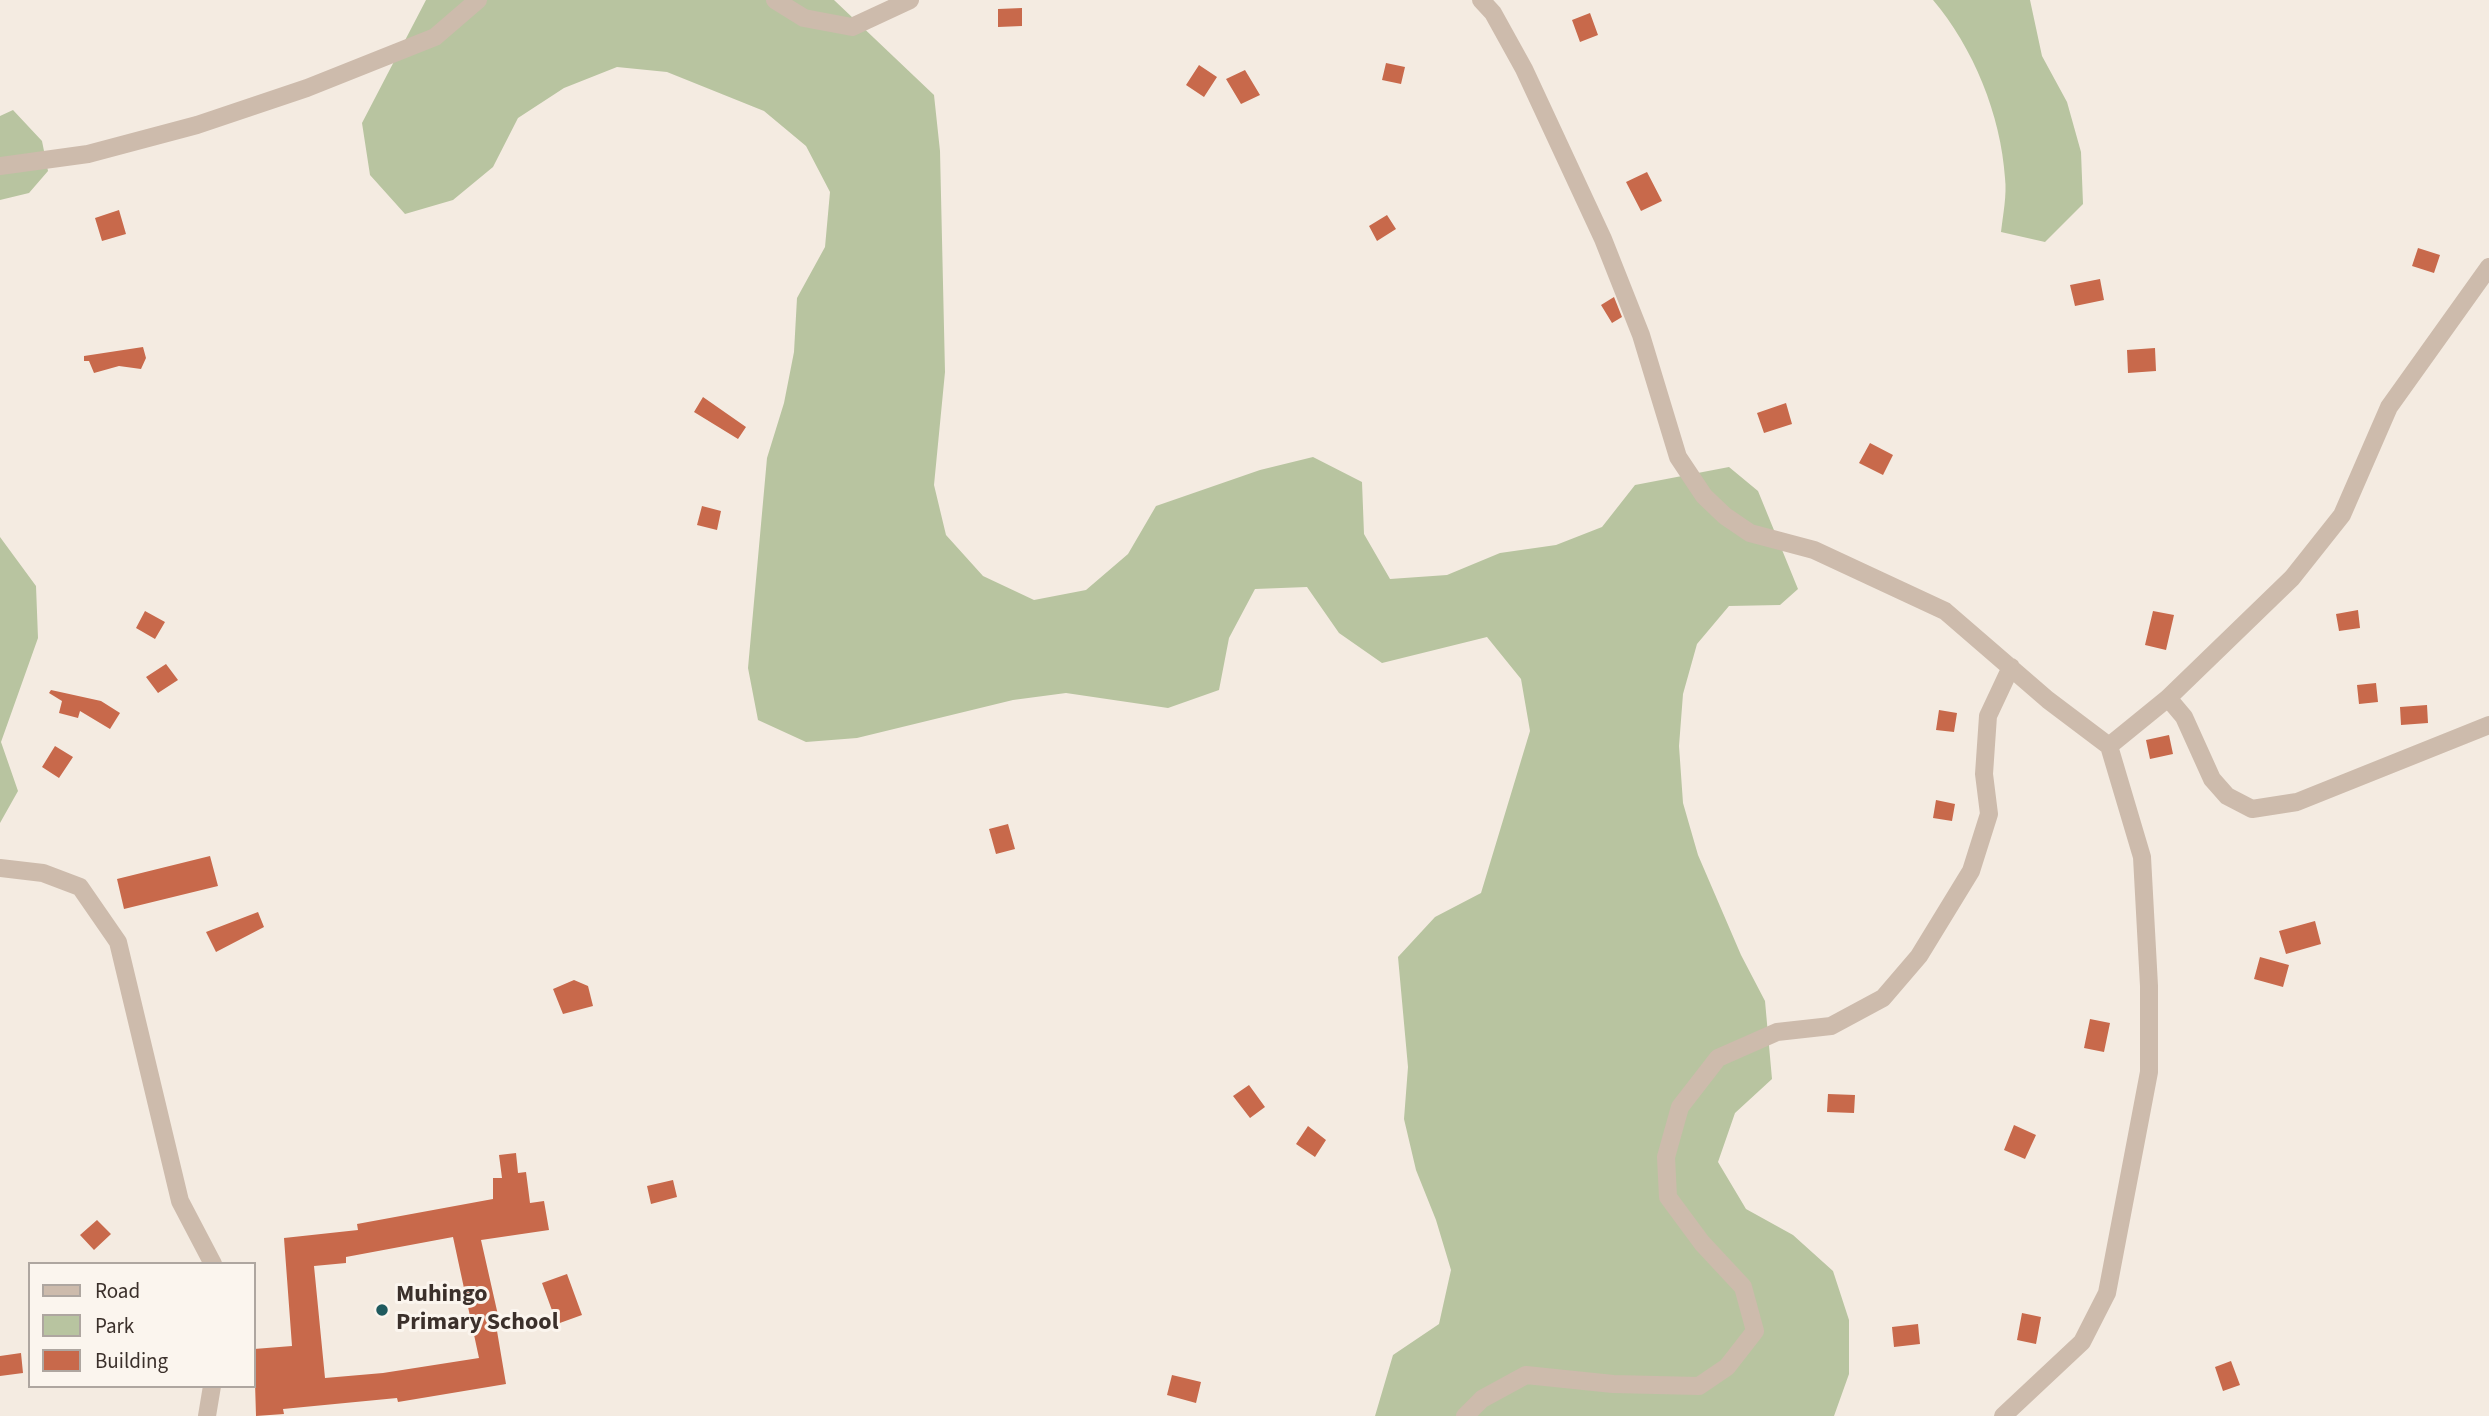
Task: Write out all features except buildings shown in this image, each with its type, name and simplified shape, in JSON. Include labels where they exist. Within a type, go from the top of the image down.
[{"type":"street","points":[[0,166],[88,154],[197,125],[307,88],[435,37],[478,0]]},
{"type":"street","points":[[775,0],[804,18],[852,27],[909,0]]},
{"type":"street","points":[[1480,0],[1493,13],[1524,69],[1603,239],[1641,335],[1678,457],[1704,496],[1725,516],[1750,533],[1814,550],[1945,611],[2109,746],[2142,857],[2149,986],[2149,1072],[2107,1293],[2082,1342],[2003,1416]]},
{"type":"street","points":[[2109,746],[2168,698],[2292,578],[2342,514],[2389,407],[2489,267]]},
{"type":"street","points":[[1465,1416],[1482,1399],[1526,1375],[1612,1384],[1699,1386],[1727,1367],[1755,1331],[1743,1287],[1702,1243],[1668,1197],[1666,1157],[1679,1107],[1718,1058],[1777,1032],[1831,1026],[1883,998],[1919,956],[1971,871],[1989,814],[1984,774],[1988,716],[2011,667]]},
{"type":"street","points":[[2168,698],[2185,718],[2212,779],[2227,796],[2252,809],[2297,802],[2489,725]]},
{"type":"street","points":[[0,868],[43,873],[80,887],[118,942],[180,1201],[212,1262]]},
{"type":"street","points":[[207,1416],[212,1388]]},
{"type":"green space","points":[[426,0],[834,0],[934,95],[940,151],[945,372],[934,485],[946,535],[983,576],[1034,600],[1086,590],[1128,554],[1156,506],[1260,470],[1313,457],[1362,482],[1364,534],[1390,579],[1447,575],[1500,553],[1556,545],[1602,527],[1635,485],[1729,467],[1758,491],[1798,589],[1780,605],[1729,606],[1697,644],[1683,694],[1679,746],[1683,803],[1698,855],[1741,955],[1765,1001],[1772,1079],[1735,1113],[1718,1162],[1746,1209],[1793,1235],[1833,1271],[1849,1320],[1849,1374],[1834,1416],[1375,1416],[1393,1355],[1439,1324],[1451,1270],[1436,1220],[1416,1170],[1404,1119],[1408,1067],[1398,957],[1435,917],[1481,893],[1530,731],[1521,679],[1487,637],[1382,663],[1339,633],[1307,587],[1255,589],[1229,638],[1219,690],[1168,708],[1066,693],[1013,700],[857,738],[806,742],[758,720],[748,668],[767,458],[784,403],[794,352],[797,298],[825,247],[830,192],[806,146],[764,111],[667,72],[617,67],[564,88],[518,118],[493,167],[453,200],[405,214],[370,175],[362,123]]},
{"type":"green space","points":[[1933,0],[2030,0],[2042,56],[2067,102],[2081,152],[2083,204],[2045,242],[2001,232],[2005,178],[1998,130],[1991,106],[1961,39]]},
{"type":"green space","points":[[13,110],[42,141],[48,171],[29,193],[0,200],[0,116]]},
{"type":"green space","points":[[0,537],[36,586],[38,638],[1,742],[18,791],[0,823]]},
{"type":"place","name":"Muhingo Primary School","points":[[382,1310]]}]
